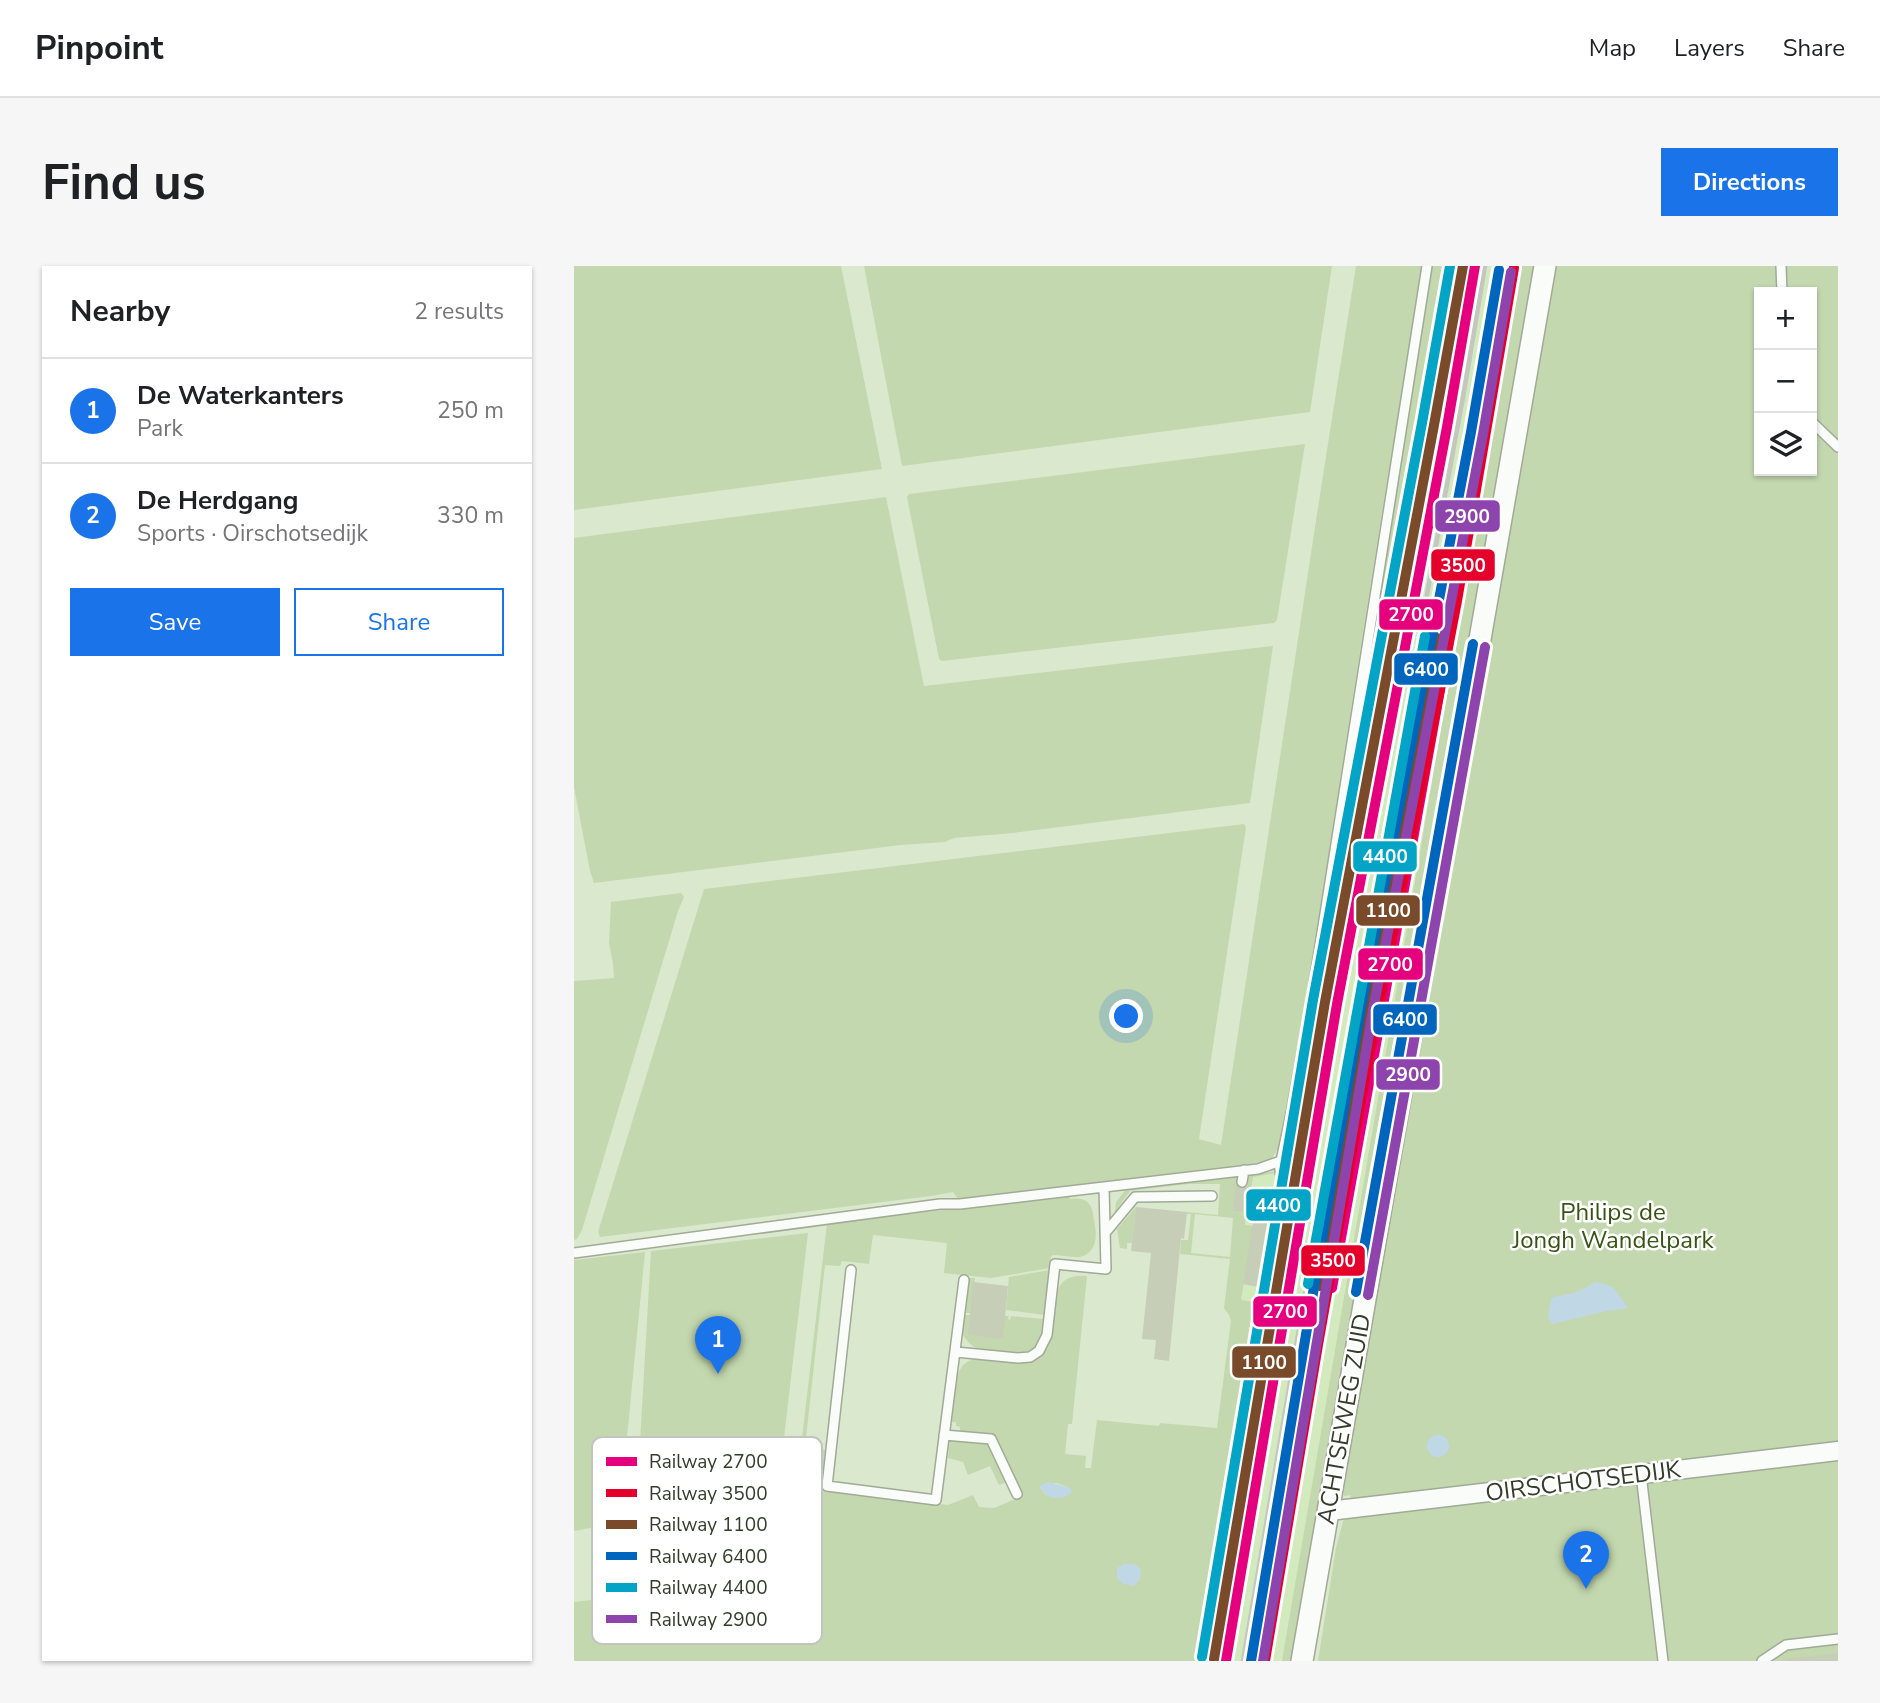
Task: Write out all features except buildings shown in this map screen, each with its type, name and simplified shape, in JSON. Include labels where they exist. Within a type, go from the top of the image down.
[{"type":"street","name":"ACHTSEWEG ZUID","points":[[1302,1661],[1545,266]]},
{"type":"street","name":"OIRSCHOTSEDIJK","points":[[1329,1511],[1838,1451]]},
{"type":"lane","points":[[1262,1304],[1273,1283],[1284,1223],[1279,1162],[1289,1126],[1310,1009],[1427,266]]},
{"type":"lane","points":[[1781,266],[1782,287]]},
{"type":"lane","points":[[1817,427],[1838,447]]},
{"type":"lane","points":[[574,1253],[940,1204],[1244,1170],[1279,1162]]},
{"type":"lane","points":[[1242,1182],[1244,1170]]},
{"type":"lane","points":[[956,1352],[1018,1358],[1035,1354],[1043,1346],[1047,1335],[1055,1264],[1106,1269],[1104,1187]]},
{"type":"lane","points":[[1106,1232],[1135,1197],[1212,1196]]},
{"type":"lane","points":[[851,1270],[827,1486],[936,1500],[964,1280]]},
{"type":"lane","points":[[944,1435],[991,1439],[1017,1494]]},
{"type":"lane","points":[[1641,1474],[1663,1661]]},
{"type":"lane","points":[[1762,1661],[1786,1646],[1838,1639]]},
{"type":"shaded area","points":[[1440,266],[1521,266],[1290,1661],[1187,1661],[1248,1308],[1232,1304],[1253,1176],[1291,1172]]},
{"type":"green space","points":[[574,266],[841,266],[882,469],[574,510]]},
{"type":"green space","points":[[864,266],[1332,266],[1310,412],[902,466]]},
{"type":"green space","points":[[1356,266],[1422,266],[1295,1062],[1282,1137],[1271,1160],[958,1199],[953,1192],[600,1237],[598,1232],[704,889],[1244,824],[1246,827],[1199,1139],[1221,1145]]},
{"type":"green space","points":[[1432,266],[1465,266],[1428,476],[1368,788],[1365,788],[1361,807],[1364,808],[1274,1318],[1263,1319],[1273,1321],[1216,1661],[574,1661],[574,1602],[592,1600],[592,1644],[822,1644],[822,1491],[948,1505],[973,1495],[979,1507],[994,1508],[1022,1496],[995,1436],[960,1431],[956,1422],[952,1422],[956,1379],[961,1368],[976,1359],[1022,1362],[1033,1360],[1042,1354],[1049,1344],[1057,1292],[1062,1283],[1072,1277],[1087,1276],[1072,1424],[1068,1424],[1065,1454],[1086,1456],[1085,1468],[1091,1468],[1097,1420],[1217,1428],[1231,1321],[1224,1308],[1230,1259],[1180,1254],[1181,1240],[1188,1240],[1191,1214],[1187,1212],[1218,1215],[1220,1184],[1188,1184],[1130,1191],[1115,1212],[1116,1202],[1126,1189],[1238,1176],[1232,1211],[1243,1213],[1249,1175],[1276,1171],[1277,1173],[1253,1177],[1245,1225],[1253,1226],[1241,1300],[1264,1304],[1271,1301],[1277,1283],[1285,1169],[1315,1010]],"holes":[[[1195,1214],[1233,1218],[1230,1257],[1191,1253]],[[1056,1483],[1068,1487],[1046,1495],[1040,1487]]]},
{"type":"green space","points":[[1520,266],[1536,266],[1313,1535],[1316,1536],[1294,1661],[1282,1661]]},
{"type":"green space","name":"Philips de Jongh Wandelpark","points":[[1552,266],[1838,266],[1838,1446],[1349,1501],[1351,1495],[1344,1496],[1343,1492],[1346,1477],[1342,1476]]},
{"type":"green space","points":[[1305,444],[1277,620],[1274,623],[942,661],[939,659],[907,497],[909,494]]},
{"type":"green space","points":[[886,497],[924,686],[1273,646],[1250,803],[594,883],[574,787],[574,538]]},
{"type":"green space","points":[[681,893],[684,897],[582,1230],[574,1240],[574,981],[614,978],[609,944],[611,902]]},
{"type":"green space","points":[[1069,1196],[1070,1199],[1087,1201],[1093,1214],[1096,1235],[1092,1249],[1080,1257],[1053,1255],[1050,1268],[991,1278],[944,1273],[947,1243],[873,1235],[869,1264],[842,1261],[840,1266],[825,1265],[806,1437],[802,1437],[827,1223]]},
{"type":"green space","points":[[1136,1207],[1132,1243],[1127,1243],[1127,1249],[1120,1248],[1117,1229]]},
{"type":"green space","points":[[808,1233],[784,1437],[640,1437],[651,1251]]},
{"type":"green space","points":[[645,1252],[627,1437],[592,1437],[592,1528],[574,1531],[574,1260]]},
{"type":"green space","points":[[1050,1270],[1045,1315],[1006,1310],[1009,1277]]},
{"type":"green space","points":[[968,1278],[975,1278],[970,1313],[964,1313]]},
{"type":"green space","points":[[964,1315],[1009,1316],[1010,1320],[1011,1316],[1044,1319],[1041,1337],[1034,1348],[1014,1353],[979,1349],[970,1344],[962,1334]]},
{"type":"green space","points":[[950,1439],[990,1444],[1007,1482],[999,1485],[990,1466],[968,1475],[963,1462],[948,1458]]},
{"type":"green space","points":[[822,1450],[825,1450],[822,1481]]},
{"type":"green space","points":[[1838,1457],[1838,1661],[1318,1661],[1336,1548],[1346,1517]]},
{"type":"water","points":[[1596,1282],[1613,1287],[1628,1308],[1552,1324],[1548,1317],[1554,1297],[1577,1292]]},
{"type":"water","points":[[1438,1435],[1448,1442],[1449,1446],[1442,1456],[1438,1457],[1428,1450],[1427,1446],[1434,1436]]},
{"type":"water","points":[[1048,1482],[1068,1487],[1071,1493],[1062,1498],[1053,1498],[1045,1494],[1040,1486]]},
{"type":"water","points":[[1124,1564],[1134,1564],[1141,1569],[1140,1580],[1133,1586],[1117,1579],[1117,1568]]},
{"type":"railway","points":[[1243,1661],[1371,902],[1485,266]]},
{"type":"rail line","name":"4400","points":[[1202,1657],[1313,1000],[1450,266]]},
{"type":"rail line","name":"1100","points":[[1214,1659],[1325,1002],[1463,266]]},
{"type":"rail line","name":"2700","points":[[1226,1661],[1337,1004],[1475,266]]},
{"type":"rail line","name":"3500","points":[[1265,1661],[1365,1078],[1457,601],[1514,268]]},
{"type":"rail line","name":"6400","points":[[1251,1661],[1361,1008],[1471,432],[1499,270]]},
{"type":"rail line","name":"2900","points":[[1263,1661],[1373,1010],[1483,434],[1511,272]]},
{"type":"rail line","name":"4400","points":[[1308,1284],[1425,636]]},
{"type":"rail line","name":"1100","points":[[1320,1286],[1437,638]]},
{"type":"rail line","name":"2700","points":[[1332,1288],[1449,640]]},
{"type":"rail line","name":"6400","points":[[1356,1292],[1473,644]]},
{"type":"rail line","name":"2900","points":[[1368,1295],[1485,647]]},
{"type":"place","name":"De Waterkanters","points":[[718,1374]]},
{"type":"place","name":"De Herdgang","points":[[1586,1589]]}]
